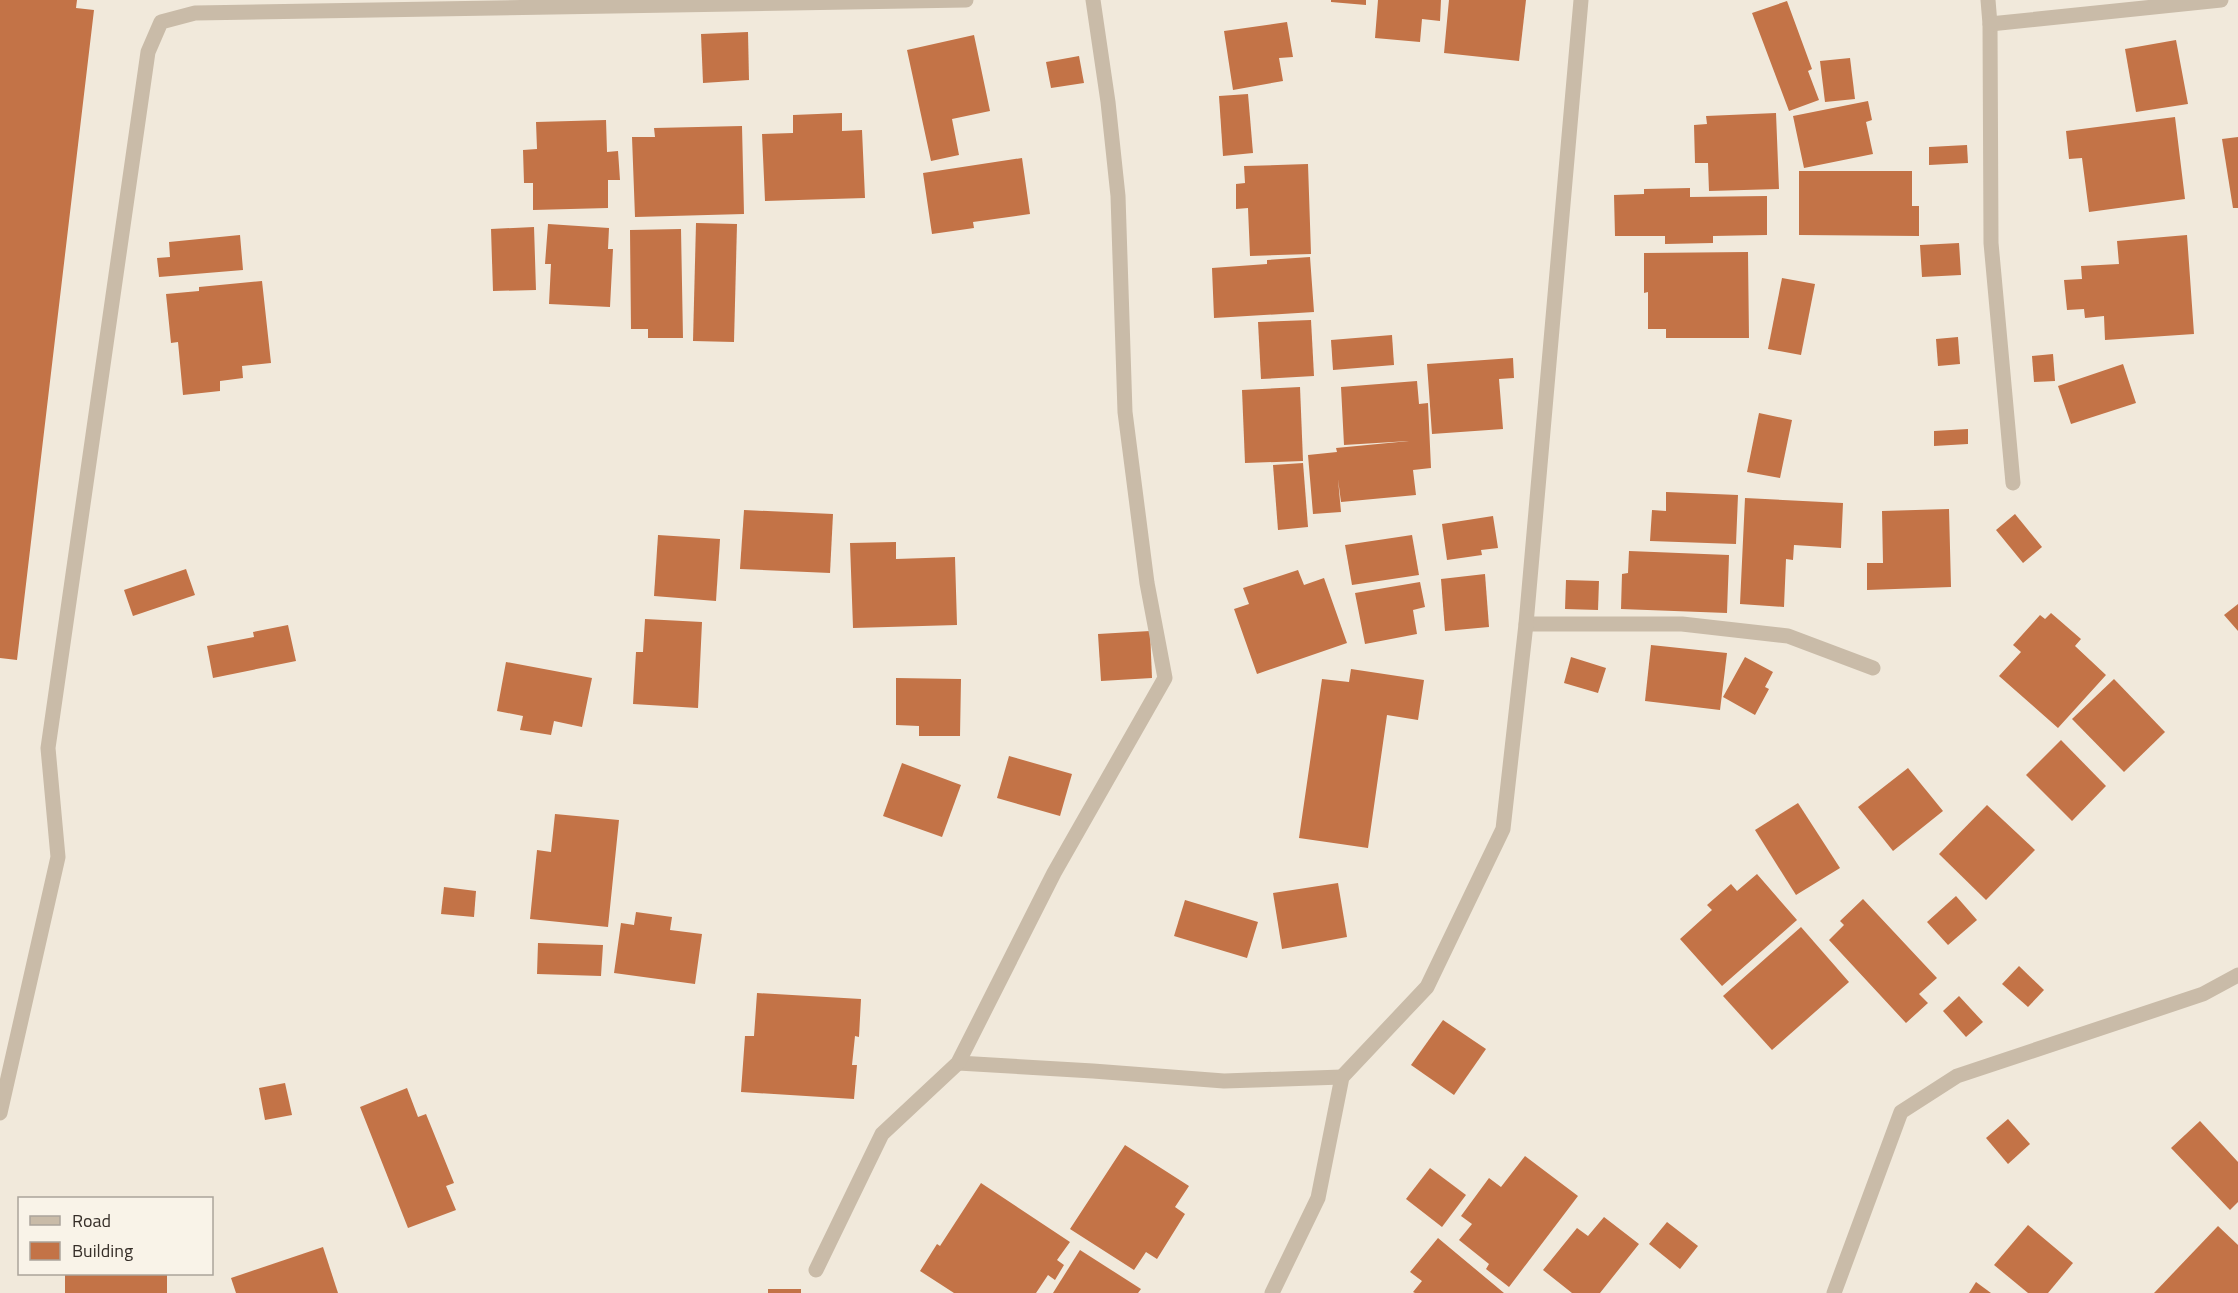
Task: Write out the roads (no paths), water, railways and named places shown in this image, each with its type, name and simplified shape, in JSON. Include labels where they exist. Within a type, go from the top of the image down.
[{"type":"street","points":[[0,1113],[58,857],[48,748],[148,52],[161,22],[195,13],[966,0]]},
{"type":"street","points":[[816,1270],[882,1134],[958,1064],[1054,873],[1165,678],[1148,583],[1125,412],[1118,196],[1108,102],[1093,0]]},
{"type":"street","points":[[1272,1293],[1318,1198],[1342,1077],[1427,987],[1503,829],[1526,624],[1581,0]]},
{"type":"street","points":[[1988,0],[1991,243],[2013,483]]},
{"type":"street","points":[[1990,24],[2221,0]]},
{"type":"street","points":[[1526,624],[1682,624],[1788,636],[1873,668]]},
{"type":"street","points":[[1834,1293],[1901,1112],[1957,1076],[2203,994],[2238,975]]},
{"type":"street","points":[[958,1064],[1224,1081],[1342,1077]]}]
